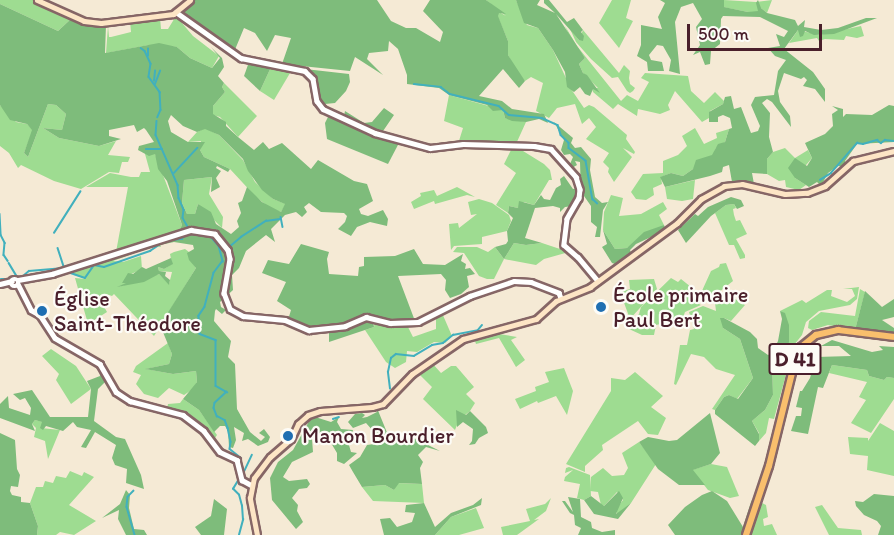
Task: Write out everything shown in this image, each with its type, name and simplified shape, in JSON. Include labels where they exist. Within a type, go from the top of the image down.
[{"type":"main road","points":[[37,0],[80,20],[96,23],[176,12],[190,0]]},
{"type":"main road","points":[[256,535],[250,498],[251,485],[261,467],[291,440],[298,424],[308,415],[326,410],[372,408],[383,404],[412,374],[460,341],[474,334],[536,319],[561,297],[586,289],[677,223],[701,199],[724,186],[742,184],[788,194],[814,192],[825,186],[853,161],[894,151]]},
{"type":"main road","name":"D 41","points":[[746,535],[769,466],[801,347],[816,335],[838,330],[894,337]]},
{"type":"street","points":[[176,12],[241,58],[305,70],[313,79],[321,107],[330,114],[361,128],[430,148],[468,144],[534,146],[552,150],[576,177],[580,186],[579,198],[567,219],[564,245],[576,254],[598,281]]},
{"type":"street","points":[[0,284],[15,284],[64,270],[182,231],[211,232],[217,235],[229,252],[224,293],[231,309],[245,316],[281,320],[311,330],[345,326],[366,317],[390,323],[418,322],[470,296],[514,281],[531,282],[560,294],[561,297]]},
{"type":"street","points":[[15,284],[30,310],[40,315],[55,339],[100,364],[116,392],[128,401],[183,415],[200,428],[222,453],[237,460],[241,478],[251,485]]},
{"type":"green space","points":[[0,0],[34,0],[72,18],[58,31],[0,4]]},
{"type":"green space","points":[[192,0],[377,0],[391,21],[406,28],[416,28],[440,42],[443,32],[423,11],[430,0],[486,0],[506,14],[499,13],[498,16],[508,41],[508,55],[525,81],[519,88],[503,69],[479,96],[502,101],[512,109],[544,114],[548,123],[539,119],[526,122],[512,121],[505,118],[503,110],[493,111],[487,105],[449,95],[439,88],[407,84],[407,75],[398,49],[389,41],[388,51],[369,53],[367,59],[383,75],[355,57],[350,71],[282,64],[291,38],[275,35],[267,51],[255,33],[244,28],[234,52],[180,13]]},
{"type":"green space","points":[[486,0],[516,0],[527,25],[538,28],[553,50],[571,89],[584,108],[589,105],[594,107],[627,135],[626,139],[635,152],[634,154],[623,148],[632,157],[614,182],[608,172],[609,168],[603,162],[609,153],[586,139],[596,127],[589,118],[582,124],[575,104],[557,108],[549,118],[536,111],[543,83],[531,77],[525,81],[517,72],[508,55],[508,41],[497,15],[499,12],[506,16]]},
{"type":"green space","points":[[516,0],[540,0],[537,5],[555,13],[544,3],[544,0],[549,0],[567,22],[574,18],[583,30],[581,32],[584,36],[583,41],[579,40],[556,14],[585,58],[579,64],[583,73],[600,93],[593,89],[590,96],[585,94],[580,87],[574,92],[567,87],[565,72],[553,50],[538,28],[524,23]]},
{"type":"green space","points":[[612,0],[631,0],[626,18],[633,21],[619,48],[599,23]]},
{"type":"green space","points":[[660,0],[724,0],[724,7],[748,12],[758,11],[756,3],[758,0],[761,8],[767,13],[795,20],[798,26],[805,20],[804,27],[821,30],[838,28],[866,18],[877,18],[834,34],[814,35],[805,31],[800,37],[798,30],[784,49],[813,72],[825,89],[825,102],[815,89],[803,86],[807,80],[804,77],[801,79],[784,73],[778,91],[780,102],[790,116],[791,127],[772,102],[767,99],[762,103],[770,113],[769,137],[773,152],[767,159],[767,174],[752,173],[754,184],[732,182],[729,165],[723,167],[722,172],[665,187],[660,177],[671,173],[683,176],[693,169],[696,160],[712,155],[718,144],[725,142],[729,129],[732,128],[730,118],[723,115],[718,117],[718,122],[709,122],[709,112],[723,104],[725,97],[731,96],[734,109],[741,107],[751,133],[758,131],[760,126],[751,105],[755,97],[774,95],[778,71],[786,60],[775,56],[768,48],[780,46],[776,34],[784,37],[788,31],[760,17],[723,16],[720,44],[711,51],[710,64],[705,65],[700,52],[693,55],[700,45],[696,27],[702,19],[693,3],[681,7],[675,22],[680,74],[669,71],[671,60],[663,46],[657,45],[649,55],[651,60],[662,62],[664,71],[648,71],[647,62],[637,56],[641,45],[641,25],[662,29],[658,17],[665,3]]},
{"type":"green space","points":[[724,0],[756,2],[772,0],[767,13],[761,8],[758,12],[748,12],[723,7]]},
{"type":"green space","points":[[0,4],[58,31],[72,18],[106,25],[105,53],[159,43],[177,47],[190,58],[212,68],[220,58],[211,47],[222,58],[224,67],[218,76],[224,83],[222,87],[225,92],[213,106],[213,114],[226,122],[226,126],[238,137],[254,150],[263,142],[269,149],[282,143],[311,169],[318,160],[354,181],[367,184],[373,201],[359,209],[361,214],[368,216],[383,210],[388,219],[387,226],[370,222],[357,227],[351,236],[338,229],[345,222],[347,216],[344,213],[321,212],[309,203],[304,207],[307,212],[302,217],[296,212],[285,215],[271,229],[275,242],[266,235],[246,251],[239,268],[232,275],[233,290],[220,302],[221,307],[226,310],[222,314],[216,309],[215,311],[214,321],[231,341],[228,357],[235,364],[237,409],[250,432],[261,441],[265,437],[259,433],[264,429],[270,437],[268,442],[258,446],[248,439],[242,441],[244,433],[234,427],[236,440],[233,448],[229,447],[228,431],[225,426],[220,426],[214,432],[199,410],[183,399],[197,382],[196,371],[173,374],[145,369],[169,364],[172,354],[160,325],[196,268],[189,260],[187,253],[194,249],[193,245],[174,242],[160,245],[160,240],[186,229],[180,229],[182,225],[167,181],[158,169],[155,154],[149,156],[138,150],[139,146],[154,142],[146,130],[144,128],[137,132],[134,125],[109,130],[109,136],[121,139],[99,146],[59,138],[43,128],[62,130],[66,114],[56,105],[48,104],[28,157],[24,153],[32,130],[27,124],[10,120],[0,105]],"holes":[[[171,115],[183,126],[197,132],[205,129],[219,135],[243,159],[248,171],[262,190],[273,199],[285,204],[281,212],[262,202],[247,187],[242,201],[238,203],[241,213],[237,221],[239,227],[231,234],[216,224],[211,212],[198,204],[195,214],[187,214],[182,203],[184,180],[212,177],[211,192],[220,187],[216,178],[221,171],[216,168],[217,166],[228,172],[230,169],[204,157],[200,150],[205,142],[188,142],[171,132],[168,121]]]},
{"type":"green space","points":[[176,16],[193,36],[219,56],[212,68],[190,58],[177,47],[149,45],[106,53],[108,26],[109,37],[111,37],[131,32],[130,21],[160,17],[161,29],[168,29]]},
{"type":"green space","points":[[565,26],[577,46],[621,101],[627,95],[638,101],[649,82],[641,78],[645,73],[688,76],[691,91],[704,103],[715,92],[724,101],[723,104],[710,111],[709,118],[702,122],[675,91],[668,105],[670,110],[660,114],[638,109],[637,116],[618,104],[613,109],[593,92],[592,88],[598,88],[583,73],[579,64],[585,58],[571,40]]},
{"type":"green space","points":[[861,26],[864,36],[857,38],[846,36],[844,40],[819,41],[817,38],[789,43],[798,30],[819,35]]},
{"type":"green space","points":[[570,29],[579,40],[583,30],[619,73],[624,65],[630,71],[630,84],[635,88],[633,91],[630,93],[627,91],[618,77],[612,78],[591,59],[576,42]]},
{"type":"green space","points":[[249,62],[272,65],[260,91],[244,76]]},
{"type":"green space","points":[[272,65],[293,68],[274,100],[260,91]]},
{"type":"green space","points":[[305,69],[349,74],[350,82],[346,91],[335,103],[325,104],[336,113],[341,112],[344,116],[345,111],[364,123],[372,122],[384,108],[394,115],[381,134],[331,114],[320,103],[314,77]]},
{"type":"green space","points":[[224,83],[257,116],[238,137],[220,117],[213,115],[213,106],[225,92],[222,87]]},
{"type":"green space","points":[[449,95],[503,110],[505,118],[526,122],[516,144],[458,144],[463,128],[444,121]]},
{"type":"green space","points":[[48,104],[56,105],[66,114],[62,130],[43,128],[59,138],[99,146],[116,141],[108,155],[130,157],[128,162],[122,162],[119,173],[109,172],[81,189],[54,181],[21,165],[18,168],[9,153],[0,146],[0,105],[16,122],[27,124],[33,130],[24,153],[28,157]]},
{"type":"green space","points":[[889,105],[894,106],[894,142],[857,144],[845,161],[845,167],[838,166],[828,173],[821,186],[817,182],[809,187],[795,178],[788,168],[795,158],[807,166],[812,158],[805,143],[825,134],[833,126],[832,114],[838,110],[832,106],[843,109],[843,117],[846,114],[872,115]]},
{"type":"green space","points":[[329,115],[400,141],[388,164],[327,139],[325,123]]},
{"type":"green space","points":[[554,122],[573,138],[571,143],[575,148],[581,147],[591,159],[590,170],[595,197],[602,203],[608,202],[603,210],[600,237],[595,237],[597,227],[591,222],[591,206],[584,196],[581,196],[580,162],[575,161],[577,165],[572,168],[575,173],[566,163],[570,164],[573,157],[570,154],[564,155],[561,150],[564,140]]},
{"type":"green space","points":[[205,128],[219,135],[243,160],[255,182],[273,199],[286,204],[281,212],[271,209],[255,196],[230,169],[204,157],[200,150],[201,141],[188,142],[197,132]]},
{"type":"green space","points":[[695,128],[704,144],[717,138],[716,133],[729,129],[725,142],[716,148],[713,155],[683,176],[671,173],[661,177],[662,184],[653,188],[654,195],[646,200],[636,199],[631,192],[643,174],[663,173],[663,161],[678,155],[687,146],[682,136]]},
{"type":"green space","points":[[512,148],[523,151],[544,164],[550,170],[552,180],[549,180],[534,205],[524,202],[518,208],[509,206],[508,213],[496,205],[516,173],[504,164]]},
{"type":"green space","points":[[785,148],[795,158],[808,150],[812,158],[795,178],[806,185],[799,190],[786,187],[785,180],[779,181],[767,174],[767,159],[773,152]]},
{"type":"green space","points":[[145,154],[155,154],[182,225],[180,229],[170,234],[116,252],[128,187],[86,187],[110,173],[139,177],[141,172],[150,172]]},
{"type":"green space","points":[[564,176],[573,189],[579,188],[579,195],[573,206],[565,207],[560,212],[560,208],[553,206],[535,208],[525,238],[542,243],[526,245],[514,243],[504,259],[495,247],[506,244],[508,241],[507,231],[513,218],[508,213],[509,206],[518,208],[519,201],[534,205],[541,195],[544,199],[550,200],[556,188],[561,185],[560,179]]},
{"type":"green space","points":[[212,177],[209,194],[223,217],[222,228],[198,204],[195,214],[187,214],[182,203],[184,180]]},
{"type":"green space","points":[[695,180],[693,199],[682,201],[667,199],[665,187]]},
{"type":"green space","points":[[457,187],[475,197],[467,195],[435,204],[434,201],[414,209],[411,202],[421,196],[420,193],[434,190],[437,196]]},
{"type":"green space","points":[[611,195],[623,198],[619,216],[641,214],[663,202],[667,209],[659,215],[664,225],[627,248],[615,249],[603,230],[604,212]]},
{"type":"green space","points":[[731,197],[741,200],[744,206],[737,209],[734,204],[726,205],[711,216],[686,243],[678,230],[695,214],[698,216],[708,207]]},
{"type":"green space","points":[[479,199],[492,203],[509,215],[511,221],[507,231],[482,237],[482,244],[454,246],[451,250],[449,224],[458,223],[459,228],[477,214],[471,215],[468,202]]},
{"type":"green space","points":[[734,204],[736,221],[740,220],[747,234],[736,239],[745,255],[745,258],[740,259],[734,245],[729,245],[715,213],[726,205]]},
{"type":"green space","points":[[664,225],[666,230],[636,244],[630,250],[632,255],[618,265],[612,263],[602,247],[607,244],[603,230],[615,249],[627,248],[644,232]]},
{"type":"green space","points":[[158,240],[161,247],[155,246],[113,261],[123,262],[141,256],[142,269],[127,276],[136,280],[118,287],[159,274],[169,284],[172,272],[159,271],[158,267],[164,269],[172,264],[170,254],[174,252],[185,249],[189,252],[189,257],[196,268],[154,336],[114,294],[112,296],[106,294],[102,303],[107,312],[88,324],[75,278],[86,279],[68,270]]},
{"type":"green space","points":[[514,243],[526,245],[542,243],[569,252],[544,259],[536,265],[504,259]]},
{"type":"green space","points":[[301,244],[329,252],[327,259],[329,274],[358,276],[359,267],[364,266],[364,257],[395,256],[414,249],[423,264],[445,265],[463,254],[461,261],[466,264],[465,269],[470,268],[475,274],[467,276],[469,287],[461,294],[450,298],[445,290],[446,280],[441,274],[398,276],[415,321],[386,321],[372,316],[374,327],[329,342],[329,332],[288,320],[291,310],[277,301],[286,282],[262,273],[268,260],[289,264]]},
{"type":"green space","points":[[457,247],[477,247],[488,252],[495,247],[504,259],[494,279],[487,279],[479,276],[464,253],[453,252]]},
{"type":"green space","points":[[171,258],[173,264],[164,269],[158,267],[159,271],[166,272],[165,276],[170,280],[169,285],[159,274],[144,282],[117,287],[126,283],[122,283],[128,273],[133,274],[142,267],[146,269]]},
{"type":"green space","points":[[726,263],[733,281],[709,300],[701,293],[711,271],[720,264]]},
{"type":"green space","points":[[671,278],[678,282],[681,279],[696,291],[689,299],[701,305],[685,312],[680,326],[669,322],[656,325],[654,335],[642,335],[629,329],[626,326],[639,314],[641,307]]},
{"type":"green space","points":[[654,279],[657,289],[630,319],[620,292],[630,289],[629,280]]},
{"type":"green space","points":[[859,287],[857,299],[850,305],[819,311],[806,322],[802,335],[794,345],[774,419],[769,418],[766,433],[759,441],[759,433],[752,421],[765,410],[773,395],[772,363],[786,349],[785,314],[780,311],[802,300],[806,303],[827,290],[832,290],[831,296],[847,302],[855,296],[852,289],[843,289]]},
{"type":"green space","points":[[860,289],[865,292],[855,330],[828,325],[812,330],[808,328],[809,321],[821,312],[855,316]]},
{"type":"green space","points":[[865,291],[882,307],[894,299],[894,317],[882,320],[894,328],[894,334],[855,330]]},
{"type":"green space","points":[[724,292],[745,305],[731,321],[724,318],[723,328],[740,339],[753,378],[737,399],[729,395],[724,397],[715,410],[712,409],[735,375],[716,369],[704,357],[691,354],[676,385],[674,384],[680,345],[687,345],[690,330],[694,329],[689,312],[703,306],[716,311],[715,303]]},
{"type":"green space","points":[[780,311],[785,313],[789,325],[789,342],[786,349],[772,363],[773,395],[765,410],[752,421],[759,434],[759,441],[755,446],[715,414],[715,410],[724,397],[729,395],[738,399],[753,378],[740,339],[723,328],[720,318],[750,332],[757,339],[758,348],[768,355],[772,353],[778,341],[782,319]]},
{"type":"green space","points":[[442,313],[452,336],[445,343],[434,342],[417,352],[407,351],[406,362],[395,368],[386,362],[365,330],[374,327],[375,321],[407,325],[413,337],[436,329],[436,316]]},
{"type":"green space","points":[[499,334],[517,337],[511,340],[525,360],[516,367],[499,338],[476,344],[475,341]]},
{"type":"green space","points":[[832,340],[872,352],[883,350],[879,346],[894,347],[894,378],[887,377],[884,380],[869,376],[867,370],[832,365],[823,388],[818,387],[808,434],[791,431],[796,416],[801,416],[802,408],[796,407],[800,391],[810,378],[816,357],[851,356],[839,346],[821,346]]},
{"type":"green space","points":[[168,343],[172,354],[169,364],[146,369],[173,374],[196,371],[197,382],[193,389],[184,395],[169,388],[158,398],[144,394],[136,384],[141,375],[133,372],[136,366]]},
{"type":"green space","points":[[51,349],[76,366],[91,389],[71,404],[56,380],[59,374],[42,356]]},
{"type":"green space","points":[[431,362],[441,373],[451,366],[456,366],[474,387],[466,394],[475,403],[470,411],[459,420],[455,430],[423,399],[432,387],[420,375],[424,371],[422,368]]},
{"type":"green space","points":[[832,365],[867,370],[869,376],[884,380],[887,377],[894,378],[894,399],[871,433],[851,423],[866,400],[859,397],[867,382],[829,373]]},
{"type":"green space","points":[[99,366],[107,380],[98,389],[94,421],[116,437],[125,439],[141,475],[144,489],[126,483],[127,469],[115,465],[112,458],[116,445],[95,432],[86,448],[81,447],[91,430],[77,427],[73,422],[63,431],[46,426],[43,430],[40,428],[42,422],[35,420],[32,424],[35,431],[0,418],[0,404],[8,396],[9,408],[30,415],[31,408],[25,398],[20,400],[13,394],[32,390],[50,417],[88,417],[91,389],[87,381],[100,376]]},
{"type":"green space","points":[[564,368],[573,391],[567,415],[556,396],[520,409],[515,399],[536,391],[535,387],[549,382],[545,372]]},
{"type":"green space","points":[[635,372],[663,396],[651,407],[666,418],[658,435],[648,434],[638,421],[602,445],[603,450],[585,466],[585,472],[566,464],[611,391],[611,378],[625,380]]},
{"type":"green space","points":[[183,399],[199,410],[217,435],[215,438],[197,420],[167,409],[168,404],[180,403]]},
{"type":"green space","points":[[377,408],[388,435],[424,440],[426,444],[440,451],[426,447],[418,455],[423,462],[420,468],[422,484],[399,483],[394,490],[385,485],[362,487],[353,472],[349,465],[360,457],[367,445],[374,444],[374,432],[366,423],[353,428],[348,422],[355,414],[362,413],[365,415],[362,418],[367,417],[377,412]]},
{"type":"green space","points":[[456,410],[466,415],[470,411],[486,427],[488,433],[479,438],[475,444],[469,445],[472,441],[473,429],[463,422],[457,427]]},
{"type":"green space","points":[[710,413],[720,453],[711,464],[693,470],[705,485],[679,485],[658,469],[639,442],[648,437],[669,441],[677,440]]},
{"type":"green space","points":[[312,416],[331,422],[339,417],[337,422],[341,429],[353,430],[349,445],[351,452],[357,453],[344,464],[337,461],[337,453],[331,443],[321,435],[312,439],[313,452],[292,462],[283,477],[289,481],[307,479],[310,484],[307,488],[299,489],[292,498],[298,505],[297,511],[303,522],[296,529],[272,500],[270,478],[278,462],[293,450]]},
{"type":"green space","points":[[35,420],[43,422],[41,428],[60,430],[48,459],[45,441],[34,437],[36,428],[32,424]]},
{"type":"green space","points":[[880,423],[894,431],[894,476],[867,470],[868,456],[850,454],[848,437],[868,438],[868,441]]},
{"type":"green space","points":[[0,433],[15,440],[17,469],[20,475],[18,487],[11,486],[10,491],[12,495],[21,497],[21,502],[30,503],[38,526],[37,535],[0,535]]},
{"type":"green space","points":[[639,442],[656,464],[631,503],[617,515],[616,509],[623,500],[617,492],[604,506],[601,505],[598,492],[590,491],[591,477],[603,468],[612,476],[624,475],[628,468],[622,453]]},
{"type":"green space","points":[[711,464],[727,467],[739,496],[730,498],[708,490],[692,470]]},
{"type":"green space","points":[[569,467],[590,475],[591,496],[584,500],[577,498],[580,484],[564,481],[573,470],[565,473],[566,468]]},
{"type":"green space","points":[[70,471],[82,476],[84,472],[94,477],[69,505],[96,521],[74,535],[60,532],[56,535],[37,535],[38,526],[30,503],[36,487],[43,487],[45,481],[53,483],[56,476],[66,478]]},
{"type":"green space","points":[[397,483],[422,484],[424,503],[373,501],[362,487],[385,485],[394,490]]},
{"type":"green space","points":[[126,490],[130,495],[129,508],[134,529],[144,530],[147,535],[126,535],[118,519],[119,510],[102,518],[120,504]]},
{"type":"green space","points":[[619,491],[623,498],[616,514],[631,503],[618,519],[594,514],[584,500],[591,496],[604,506]]},
{"type":"green space","points":[[712,491],[727,501],[743,527],[751,502],[755,501],[745,535],[675,535],[668,525],[685,507]]},
{"type":"green space","points":[[874,494],[894,496],[894,535],[878,535],[881,526],[877,521],[864,515],[856,506],[855,501],[863,502]]},
{"type":"green space","points":[[568,497],[580,499],[581,517],[591,522],[592,528],[602,532],[615,530],[615,535],[578,535],[581,528],[575,525],[574,515],[562,501],[565,501],[573,512]]},
{"type":"green space","points":[[482,498],[481,505],[451,517],[435,535],[384,535],[380,519],[390,518],[397,527],[412,522],[415,513],[405,512],[406,505],[424,503],[435,527],[451,513],[473,505]]},
{"type":"green space","points":[[551,498],[546,511],[534,520],[539,519],[517,535],[503,535],[501,527],[530,521],[526,509],[545,504]]},
{"type":"green space","points":[[214,499],[227,509],[224,535],[201,535],[195,527],[211,516]]},
{"type":"green space","points":[[760,502],[766,505],[768,517],[763,519],[764,526],[772,524],[777,535],[748,535]]},
{"type":"green space","points":[[822,505],[838,528],[861,530],[862,535],[829,535],[815,507]]},
{"type":"green space","points":[[476,508],[484,528],[459,535],[435,535],[451,517]]},
{"type":"waterway","points":[[141,48],[145,51],[151,64],[149,77],[160,92],[161,110],[158,117]]},
{"type":"waterway","points":[[148,49],[148,56]]},
{"type":"waterway","points":[[154,81],[155,71]]},
{"type":"waterway","points":[[155,84],[160,71]]},
{"type":"waterway","points":[[414,84],[441,87],[450,94],[499,106],[509,115],[542,118],[558,125],[561,135],[569,143],[569,148],[586,161],[593,199],[597,203]]},
{"type":"waterway","points":[[157,121],[156,135],[178,185],[179,198],[184,210],[183,218],[188,227]]},
{"type":"waterway","points":[[820,180],[831,173],[857,143],[863,144],[877,140],[881,143],[885,140],[894,141]]},
{"type":"waterway","points":[[174,173],[197,148]]},
{"type":"waterway","points":[[146,149],[162,149]]},
{"type":"waterway","points":[[54,233],[80,192]]},
{"type":"waterway","points":[[0,214],[1,235],[5,243],[4,255],[8,261]]},
{"type":"waterway","points":[[281,217],[283,227]]},
{"type":"waterway","points":[[228,248],[266,221],[280,219]]},
{"type":"waterway","points":[[65,271],[85,278],[94,265],[104,267],[150,251],[165,241],[182,239],[185,235],[190,234],[210,236],[219,246],[223,261],[214,273],[205,307],[199,316],[200,334],[216,340],[216,386],[227,392],[215,403],[214,408],[217,416],[225,420],[231,442],[230,449],[241,458]]},
{"type":"waterway","points":[[58,248],[64,267]]},
{"type":"waterway","points":[[9,263],[18,278]]},
{"type":"waterway","points":[[22,277],[29,271],[61,268]]},
{"type":"waterway","points":[[1,279],[10,279]]},
{"type":"waterway","points":[[390,389],[388,372],[391,358],[396,354],[414,356],[432,345],[443,343],[453,335],[478,330],[482,325]]},
{"type":"waterway","points":[[333,419],[339,417]]},
{"type":"waterway","points":[[242,476],[252,455]]},
{"type":"waterway","points":[[239,479],[233,489],[239,495],[242,506],[243,520],[239,535]]},
{"type":"waterway","points":[[134,491],[128,497],[127,507],[135,535]]},
{"type":"place","name":"École primaire Paul Bert","points":[[601,307]]},
{"type":"place","name":"Église Saint-Théodore","points":[[42,311]]},
{"type":"place","name":"Manon Bourdier","points":[[288,436]]}]
